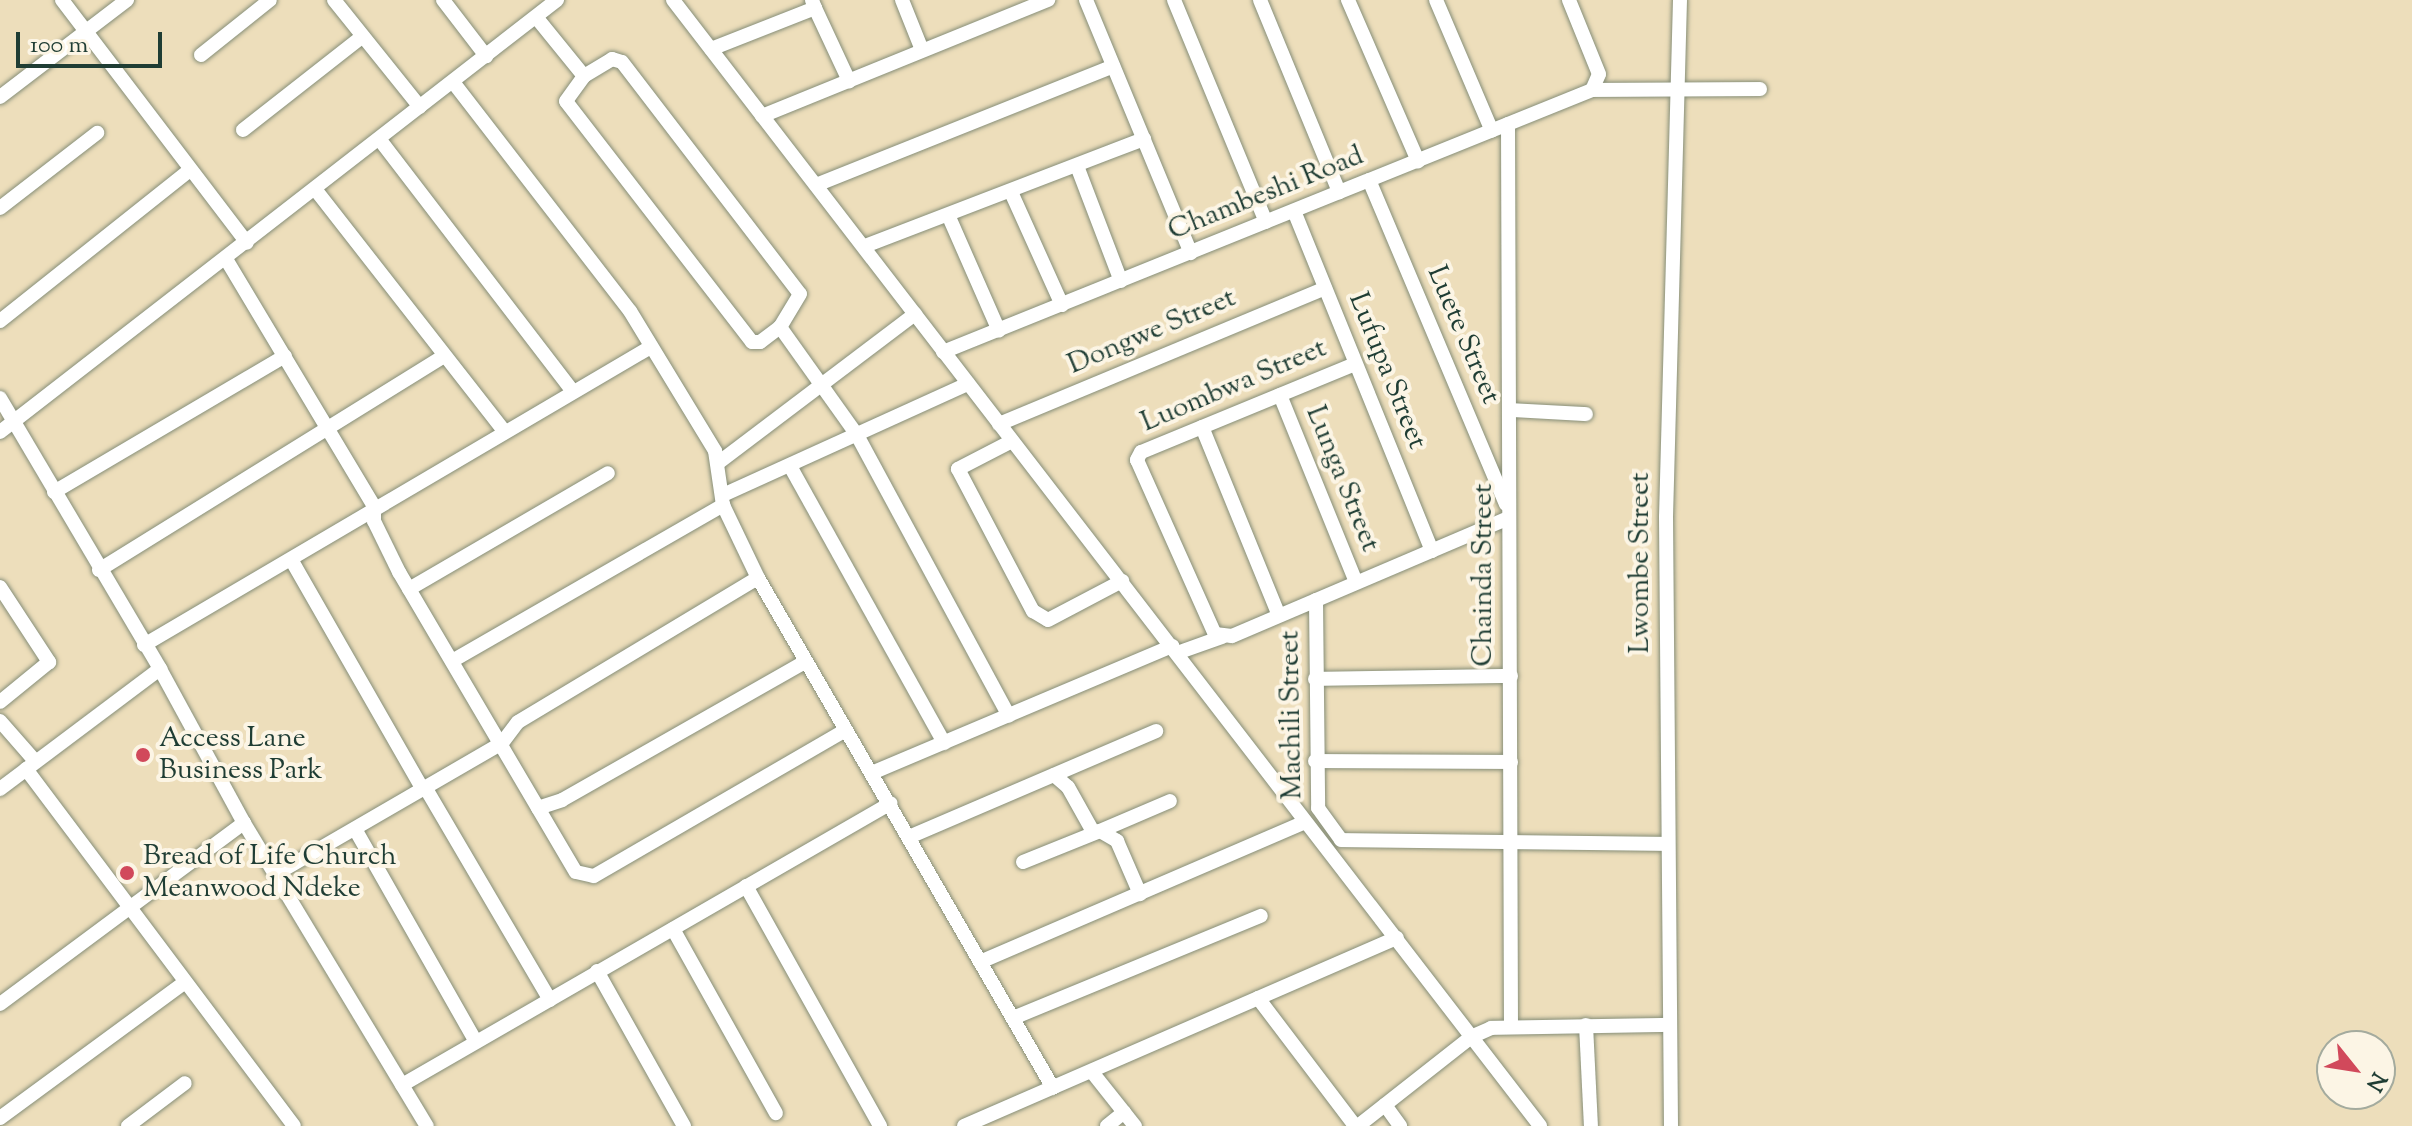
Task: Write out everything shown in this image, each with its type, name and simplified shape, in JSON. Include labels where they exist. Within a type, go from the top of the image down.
[{"type":"street","points":[[62,0],[247,243]]},
{"type":"street","points":[[0,97],[127,0]]},
{"type":"street","points":[[201,55],[270,0]]},
{"type":"street","points":[[334,0],[420,107]]},
{"type":"street","points":[[443,0],[486,56]]},
{"type":"street","points":[[673,0],[1012,441],[1316,824],[1397,938],[1540,1126]]},
{"type":"street","points":[[902,0],[922,50]]},
{"type":"street","points":[[762,116],[1048,0]]},
{"type":"street","points":[[1086,0],[1191,253]]},
{"type":"street","points":[[1174,0],[1266,222]]},
{"type":"street","points":[[1348,0],[1418,161]]},
{"type":"street","points":[[1436,0],[1492,131]]},
{"type":"street","points":[[1569,0],[1599,74],[1592,90],[1760,89]]},
{"type":"street","name":"Lwombe Street","points":[[1671,1126],[1666,517],[1680,0]]},
{"type":"street","points":[[0,432],[380,140],[552,1]]},
{"type":"street","points":[[1264,1],[1339,192]]},
{"type":"street","points":[[711,49],[814,4],[849,81]]},
{"type":"street","points":[[536,17],[584,76]]},
{"type":"street","points":[[243,130],[363,36]]},
{"type":"street","points":[[603,62],[622,62],[800,294],[780,327],[760,342],[752,342],[566,101],[584,76],[603,62]]},
{"type":"street","points":[[816,185],[1113,66]]},
{"type":"street","points":[[453,82],[630,311],[718,463],[723,500],[758,578],[805,662],[874,772],[1053,1088]]},
{"type":"street","name":"Chambeshi Road","points":[[943,352],[1592,90]]},
{"type":"street","name":"Chainda Street","points":[[1508,124],[1511,1026]]},
{"type":"street","points":[[0,208],[97,133]]},
{"type":"street","points":[[865,246],[949,217],[1144,139]]},
{"type":"street","points":[[380,140],[572,390]]},
{"type":"street","points":[[1077,166],[1121,281]]},
{"type":"street","points":[[0,321],[190,170]]},
{"type":"street","name":"Luete Street","points":[[1369,180],[1508,514]]},
{"type":"street","points":[[315,189],[504,431]]},
{"type":"street","points":[[1011,192],[1062,305]]},
{"type":"street","name":"Lufupa Street","points":[[1294,211],[1432,551]]},
{"type":"street","points":[[949,217],[999,331]]},
{"type":"street","points":[[226,259],[374,506],[374,521],[409,589],[572,867],[588,879],[846,730]]},
{"type":"street","name":"Dongwe Street","points":[[999,424],[1325,288]]},
{"type":"street","points":[[718,463],[915,314]]},
{"type":"street","points":[[780,327],[857,435],[1009,716]]},
{"type":"street","points":[[144,645],[292,561],[374,506],[649,348]]},
{"type":"street","points":[[54,492],[285,356]]},
{"type":"street","points":[[99,570],[444,356]]},
{"type":"street","name":"Luombwa Street","points":[[1222,637],[1209,626],[1137,460],[1141,452],[1355,364]]},
{"type":"street","points":[[452,661],[723,500],[968,384]]},
{"type":"street","name":"Lunga Street","points":[[1280,395],[1356,582]]},
{"type":"street","points":[[0,398],[160,669],[244,823],[425,1125]]},
{"type":"street","points":[[1511,410],[1586,414]]},
{"type":"street","points":[[1202,427],[1278,613]]},
{"type":"street","points":[[1012,441],[958,469],[1033,611],[1048,620],[1122,581]]},
{"type":"street","points":[[790,466],[944,743]]},
{"type":"street","points":[[409,589],[608,473]]},
{"type":"street","points":[[874,772],[1175,649],[1222,637],[1316,600],[1432,551],[1508,514]]},
{"type":"street","points":[[292,561],[550,1000]]},
{"type":"street","points":[[276,874],[502,743],[518,722],[758,578]]},
{"type":"street","points":[[0,587],[49,662],[0,702]]},
{"type":"street","name":"Machili Street","points":[[1316,600],[1316,824]]},
{"type":"street","points":[[538,808],[562,800],[805,662]]},
{"type":"street","points":[[0,789],[160,669]]},
{"type":"street","points":[[1315,679],[1511,676]]},
{"type":"street","points":[[0,721],[286,1123]]},
{"type":"street","points":[[909,837],[1156,731]]},
{"type":"street","points":[[1315,761],[1511,762]]},
{"type":"street","points":[[1054,775],[1068,787],[1096,831],[1117,841],[1140,894]]},
{"type":"street","points":[[1023,862],[1170,801]]},
{"type":"street","points":[[402,1085],[475,1040],[891,803]]},
{"type":"street","points":[[0,1004],[244,823]]},
{"type":"street","points":[[1316,824],[1341,840],[1365,843],[1667,844]]},
{"type":"street","points":[[980,962],[1316,824]]},
{"type":"street","points":[[355,829],[475,1040]]},
{"type":"street","points":[[746,886],[880,1126]]},
{"type":"street","points":[[1013,1018],[1261,916]]},
{"type":"street","points":[[673,929],[776,1113]]},
{"type":"street","points":[[964,1126],[1397,938]]},
{"type":"street","points":[[597,971],[684,1126]]},
{"type":"street","points":[[0,1118],[185,982]]},
{"type":"street","points":[[1258,998],[1356,1126],[1471,1037],[1511,1026],[1668,1025]]},
{"type":"street","points":[[1586,1025],[1591,1126]]},
{"type":"street","points":[[1092,1072],[1135,1126]]},
{"type":"street","points":[[128,1126],[185,1083]]},
{"type":"street","points":[[1385,1105],[1400,1126]]},
{"type":"street","points":[[1107,1126],[1124,1112]]},
{"type":"place","name":"Access Lane Business Park","points":[[143,755]]},
{"type":"place","name":"Bread of Life Church Meanwood Ndeke","points":[[127,873]]}]
